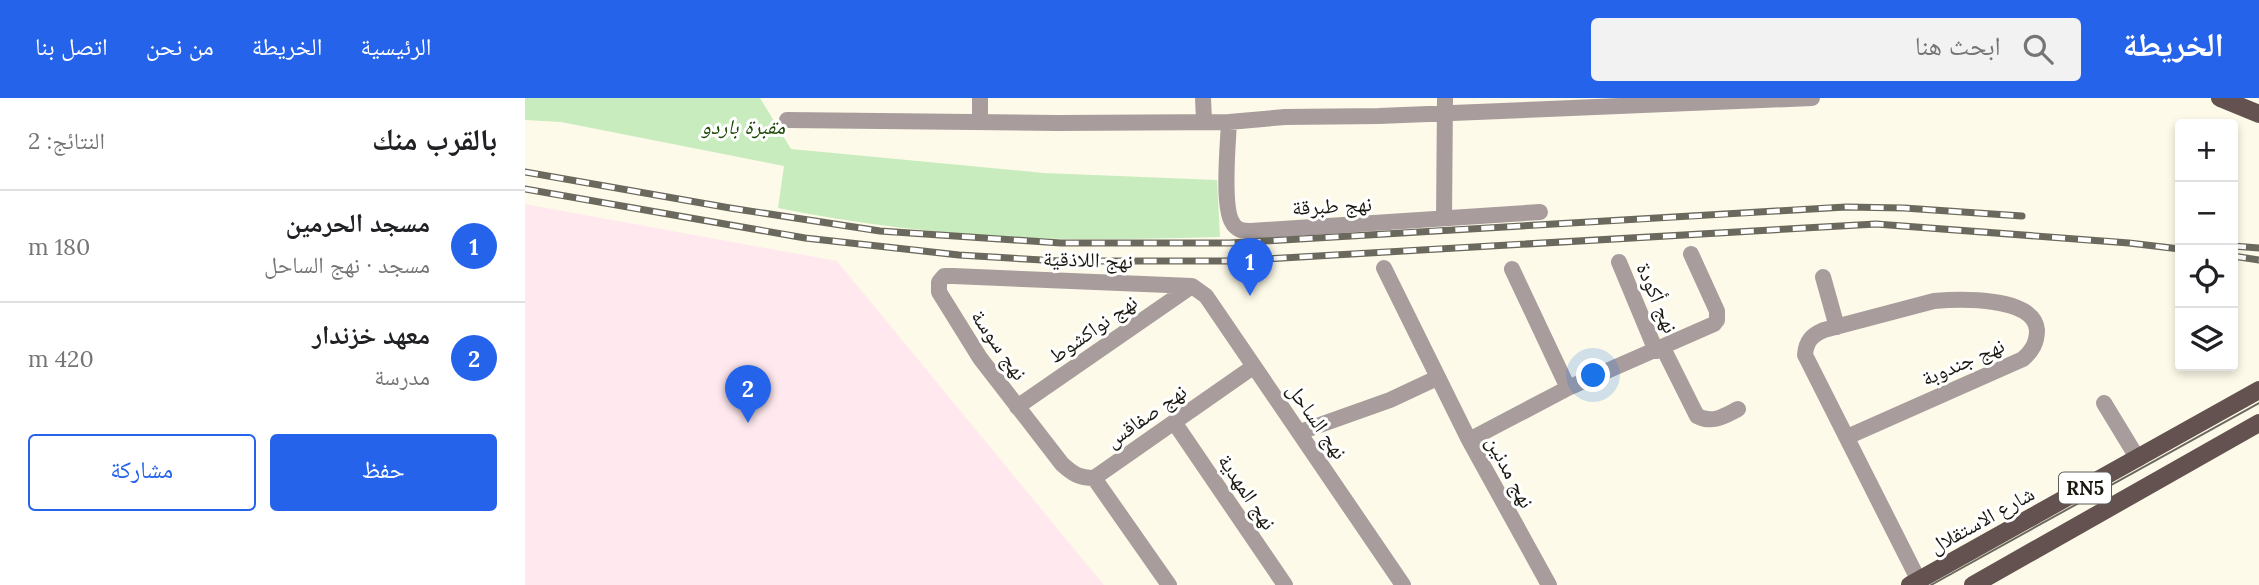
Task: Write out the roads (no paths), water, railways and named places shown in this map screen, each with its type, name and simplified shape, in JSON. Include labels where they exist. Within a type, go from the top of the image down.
[{"type":"main road","points":[[2220,98],[2259,114]]},
{"type":"main road","name":"شارع الاستقلال","points":[[1914,583],[2259,390]]},
{"type":"main road","name":"RN5","points":[[1973,585],[2259,423]]},
{"type":"street","points":[[980,98],[980,121]]},
{"type":"street","points":[[1203,98],[1204,121]]},
{"type":"street","points":[[787,120],[890,123],[1229,122],[1446,105],[1812,98]]},
{"type":"street","points":[[1444,220],[1446,105]]},
{"type":"street","name":"نهج طبرقة","points":[[1229,122],[1227,209],[1232,223],[1239,230],[1444,220],[1540,212]]},
{"type":"street","points":[[1469,440],[1568,388],[1711,326],[1717,320],[1715,306],[1691,254]]},
{"type":"street","name":"نهج أكودة","points":[[1619,262],[1659,349],[1697,416],[1717,419],[1738,409]]},
{"type":"street","name":"نهج مدنين","points":[[1384,268],[1469,440],[1549,585]]},
{"type":"street","points":[[1511,269],[1568,388]]},
{"type":"street","name":"نهج سوسة","points":[[983,277],[944,276],[939,282],[939,292],[979,358],[1062,464],[1073,475],[1094,478]]},
{"type":"street","name":"نهج اللاذقية","points":[[983,277],[1192,286]]},
{"type":"street","points":[[1823,277],[1837,327]]},
{"type":"street","name":"نهج الساحل","points":[[1192,286],[1206,296],[1403,585]]},
{"type":"street","name":"نهج نواكشوط","points":[[1017,407],[1192,286]]},
{"type":"street","name":"نهج جندوبة","points":[[1847,437],[2023,359],[2035,346],[2036,327],[2028,313],[2010,304],[1950,300],[1917,305],[1815,334],[1806,346],[1805,355],[1847,437],[1914,583]]},
{"type":"street","name":"نهج صفاقس","points":[[1094,478],[1254,367]]},
{"type":"street","points":[[1300,432],[1390,400],[1437,378]]},
{"type":"street","points":[[2104,403],[2138,459]]},
{"type":"street","name":"نهج المهدية","points":[[1174,422],[1285,585]]},
{"type":"street","points":[[1094,478],[1170,585]]},
{"type":"tram line","points":[[1931,585],[2259,403]]},
{"type":"railway","points":[[525,172],[880,231],[1061,243],[1230,243],[1846,207],[2022,216]]},
{"type":"railway","points":[[525,189],[805,238],[959,255],[1060,261],[1229,261],[1876,224],[2175,248]]},
{"type":"railway","points":[[2238,246],[2259,248]]},
{"type":"railway","points":[[2238,257],[2259,260]]},
{"type":"place","name":"مسجد الحرمين","points":[[1250,296]]},
{"type":"place","name":"معهد خزندار","points":[[748,423]]},
{"type":"park label","name":"مقبرة باردو","points":[[743,127]]}]
